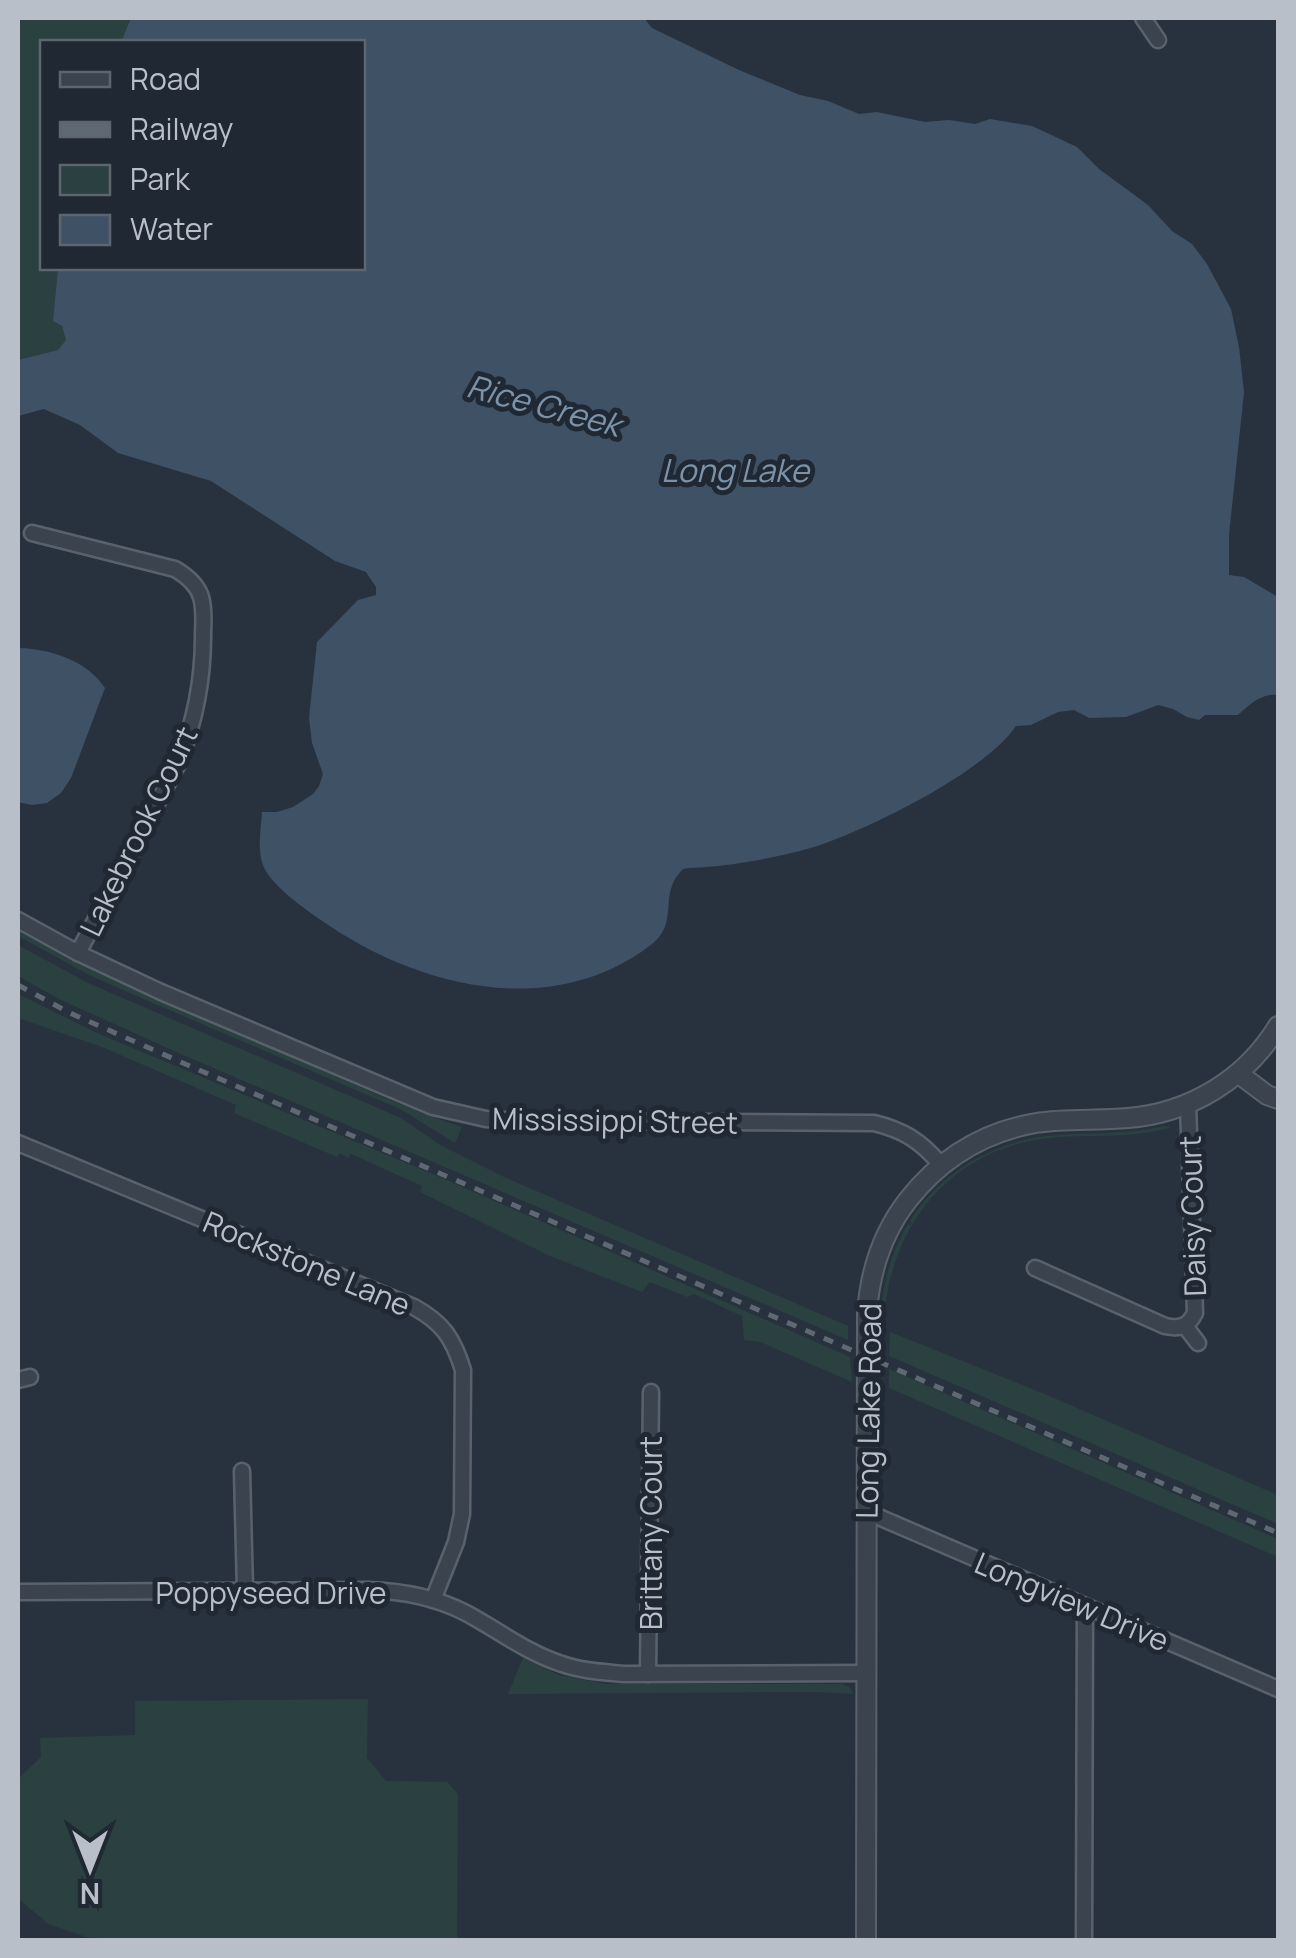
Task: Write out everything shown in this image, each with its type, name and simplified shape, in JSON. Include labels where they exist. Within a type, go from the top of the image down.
[{"type":"street","points":[[1142,18],[1158,40]]},
{"type":"street","name":"Lakebrook Court","points":[[32,533],[175,568],[196,586],[203,605],[203,663],[191,732],[78,953]]},
{"type":"street","name":"Mississippi Street","points":[[18,920],[161,992],[432,1107],[486,1119],[526,1121],[874,1122],[911,1135],[940,1164]]},
{"type":"street","name":"Long Lake Road","points":[[866,1940],[868,1294],[890,1227],[917,1188],[940,1164],[962,1149],[1012,1128],[1132,1118],[1188,1104],[1239,1074],[1278,1026]]},
{"type":"street","points":[[1239,1074],[1267,1096],[1278,1099]]},
{"type":"street","name":"Daisy Court","points":[[1035,1268],[1165,1326],[1186,1326],[1195,1313],[1188,1104]]},
{"type":"street","name":"Rockstone Lane","points":[[18,1142],[414,1308],[440,1324],[451,1338],[463,1370],[463,1489],[456,1542],[433,1600]]},
{"type":"street","name":"Daisy Court","points":[[1186,1326],[1198,1343]]},
{"type":"street","name":"Brittany Court","points":[[648,1674],[650,1392]]},
{"type":"street","points":[[242,1471],[245,1591]]},
{"type":"street","name":"Longview Drive","points":[[866,1512],[1278,1690]]},
{"type":"street","name":"Poppyseed Drive","points":[[18,1592],[405,1592],[466,1614],[525,1649],[591,1671],[866,1673]]},
{"type":"street","points":[[1084,1606],[1084,1940]]},
{"type":"green space","points":[[18,18],[131,18],[122,40],[40,40],[40,270],[58,270],[53,321],[62,326],[67,340],[58,350],[18,360]]},
{"type":"green space","points":[[18,931],[183,1011],[394,1102],[462,1127],[455,1143],[400,1109],[87,974],[18,936]]},
{"type":"green space","points":[[18,945],[88,983],[401,1118],[440,1145],[504,1177],[848,1326],[848,1340],[59,999],[18,976]]},
{"type":"green space","points":[[18,994],[97,1033],[440,1177],[850,1357],[852,1382],[760,1342],[744,1340],[742,1316],[694,1294],[687,1297],[650,1282],[642,1292],[550,1256],[420,1192],[422,1186],[351,1154],[348,1158],[340,1153],[337,1157],[234,1113],[236,1105],[102,1047],[18,1018]]},
{"type":"green space","points":[[1172,1127],[1014,1145],[982,1158],[954,1177],[930,1200],[911,1227],[897,1258],[884,1327],[880,1327],[887,1274],[901,1236],[923,1203],[955,1172],[993,1151],[1035,1138]]},
{"type":"green space","points":[[890,1332],[1278,1495],[1278,1524],[889,1356]]},
{"type":"green space","points":[[889,1369],[1278,1539],[1278,1557],[889,1388]]},
{"type":"green space","points":[[523,1658],[559,1675],[606,1684],[842,1684],[850,1687],[853,1694],[508,1694]]},
{"type":"green space","points":[[368,1699],[367,1758],[386,1781],[447,1782],[458,1794],[457,1940],[86,1937],[48,1924],[20,1900],[18,1779],[41,1757],[40,1738],[135,1735],[135,1701]]},
{"type":"water","name":"Long Lake","points":[[131,18],[644,18],[652,28],[739,70],[859,114],[877,112],[925,122],[975,124],[990,119],[1032,126],[1077,147],[1192,244],[1231,309],[1244,392],[1229,535],[1229,575],[1244,577],[1278,597],[1278,695],[1261,698],[1238,715],[1205,715],[1199,720],[1158,705],[1126,717],[1089,718],[1074,710],[1058,712],[1031,725],[1016,726],[955,779],[842,837],[779,856],[683,869],[671,889],[667,921],[659,937],[613,968],[571,983],[527,988],[483,986],[439,977],[355,942],[304,908],[272,879],[261,859],[260,839],[262,812],[293,807],[319,786],[323,774],[312,743],[309,718],[317,642],[358,600],[376,595],[376,587],[366,572],[335,561],[211,481],[118,453],[80,425],[44,409],[18,416],[18,360],[58,350],[66,340],[62,326],[53,321],[58,270],[365,270],[365,40],[122,40]]},
{"type":"water","points":[[18,648],[43,651],[78,663],[105,688],[71,778],[61,793],[47,803],[18,802]]},
{"type":"railway","points":[[18,985],[70,1013],[192,1067],[1278,1533]]},
{"type":"water label","name":"Rice Creek","points":[[544,405]]}]
